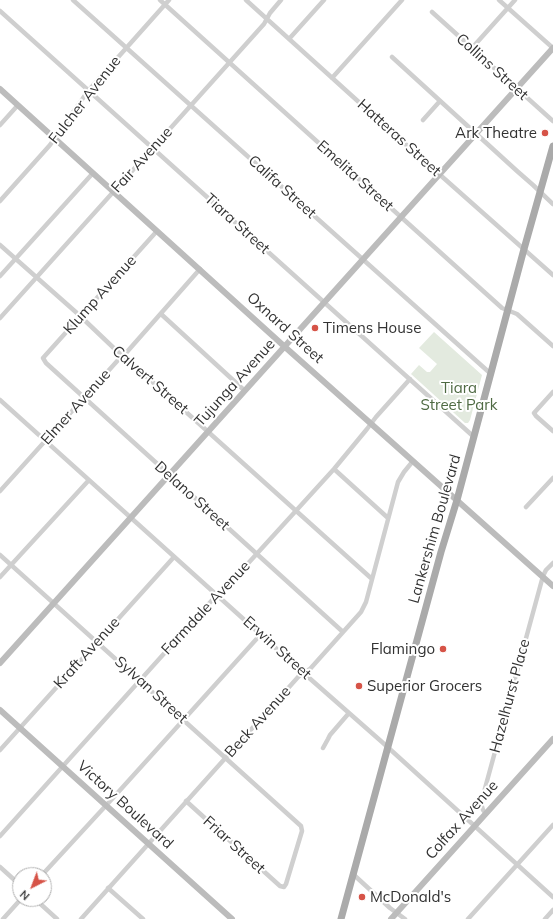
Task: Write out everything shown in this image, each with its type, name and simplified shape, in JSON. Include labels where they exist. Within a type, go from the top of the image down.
[{"type":"main road","name":"Tujunga Avenue","points":[[0,663],[553,48]]},
{"type":"main road","name":"Oxnard Street","points":[[0,89],[285,347],[553,586]]},
{"type":"main road","name":"Lankershim Boulevard","points":[[341,919],[553,146]]},
{"type":"main road","name":"Victory Boulevard","points":[[0,710],[232,919]]},
{"type":"main road","name":"Colfax Avenue","points":[[391,919],[553,740]]},
{"type":"street","name":"Califa Street","points":[[73,0],[491,374]]},
{"type":"street","name":"Emelita Street","points":[[160,0],[502,308],[517,314],[553,346]]},
{"type":"street","name":"Fulcher Avenue","points":[[0,201],[55,139],[88,91],[170,0]]},
{"type":"street","name":"Hatteras Street","points":[[246,0],[553,275]]},
{"type":"street","name":"Fair Avenue","points":[[0,318],[264,24],[266,18],[281,0]]},
{"type":"street","points":[[289,39],[324,0]]},
{"type":"street","points":[[332,78],[402,0]]},
{"type":"street","points":[[499,0],[553,48]]},
{"type":"street","points":[[472,48],[515,0]]},
{"type":"street","name":"Tiara Street","points":[[0,11],[474,437]]},
{"type":"street","name":"Collins Street","points":[[432,12],[553,121]]},
{"type":"street","points":[[392,57],[553,204]]},
{"type":"street","points":[[423,120],[440,101]]},
{"type":"street","points":[[0,125],[18,105]]},
{"type":"street","points":[[0,276],[93,173]]},
{"type":"street","name":"Klump Avenue","points":[[43,358],[157,231]]},
{"type":"street","name":"Calvert Street","points":[[0,244],[119,353],[372,579]]},
{"type":"street","name":"Elmer Avenue","points":[[0,491],[200,269]]},
{"type":"street","points":[[161,314],[246,391]]},
{"type":"street","name":"Delano Street","points":[[43,358],[46,363],[84,398],[343,632]]},
{"type":"street","name":"Farmdale Avenue","points":[[0,836],[214,598],[222,592],[334,469],[372,424],[376,417],[410,379]]},
{"type":"street","points":[[553,392],[534,413],[553,431]]},
{"type":"street","name":"Erwin Street","points":[[1,403],[45,440],[553,897]]},
{"type":"street","name":"Beck Avenue","points":[[81,919],[299,676],[310,669],[361,612],[366,602],[398,482],[413,460]]},
{"type":"street","points":[[334,469],[388,518]]},
{"type":"street","points":[[526,507],[553,478]]},
{"type":"street","points":[[0,577],[88,480]]},
{"type":"street","name":"Sylvan Street","points":[[0,555],[301,826],[302,830],[284,887]]},
{"type":"street","name":"Kraft Avenue","points":[[0,750],[174,557]]},
{"type":"street","points":[[543,576],[546,570],[553,563]]},
{"type":"street","name":"Hazelhurst Place","points":[[486,814],[482,810],[481,803],[543,576]]},
{"type":"street","points":[[49,867],[261,634]]},
{"type":"street","points":[[323,748],[330,735],[349,713]]},
{"type":"street","name":"Friar Street","points":[[186,801],[280,886],[284,887]]},
{"type":"street","points":[[468,919],[553,825]]},
{"type":"street","points":[[0,867],[12,878]]},
{"type":"street","points":[[354,875],[390,908],[405,919]]},
{"type":"street","points":[[108,888],[143,919]]},
{"type":"street","points":[[3,919],[14,907]]},
{"type":"street","points":[[44,907],[57,919]]},
{"type":"street","points":[[545,919],[553,910]]},
{"type":"green space","name":"Tiara Street Park","points":[[434,332],[482,375],[468,423],[465,423],[411,374],[419,365],[427,372],[430,372],[437,364],[419,348]]},
{"type":"place","name":"Ark Theatre","points":[[545,133]]},
{"type":"place","name":"Timens House","points":[[315,328]]},
{"type":"place","name":"Flamingo","points":[[443,649]]},
{"type":"place","name":"Superior Grocers","points":[[359,686]]},
{"type":"place","name":"McDonald's","points":[[362,897]]}]
